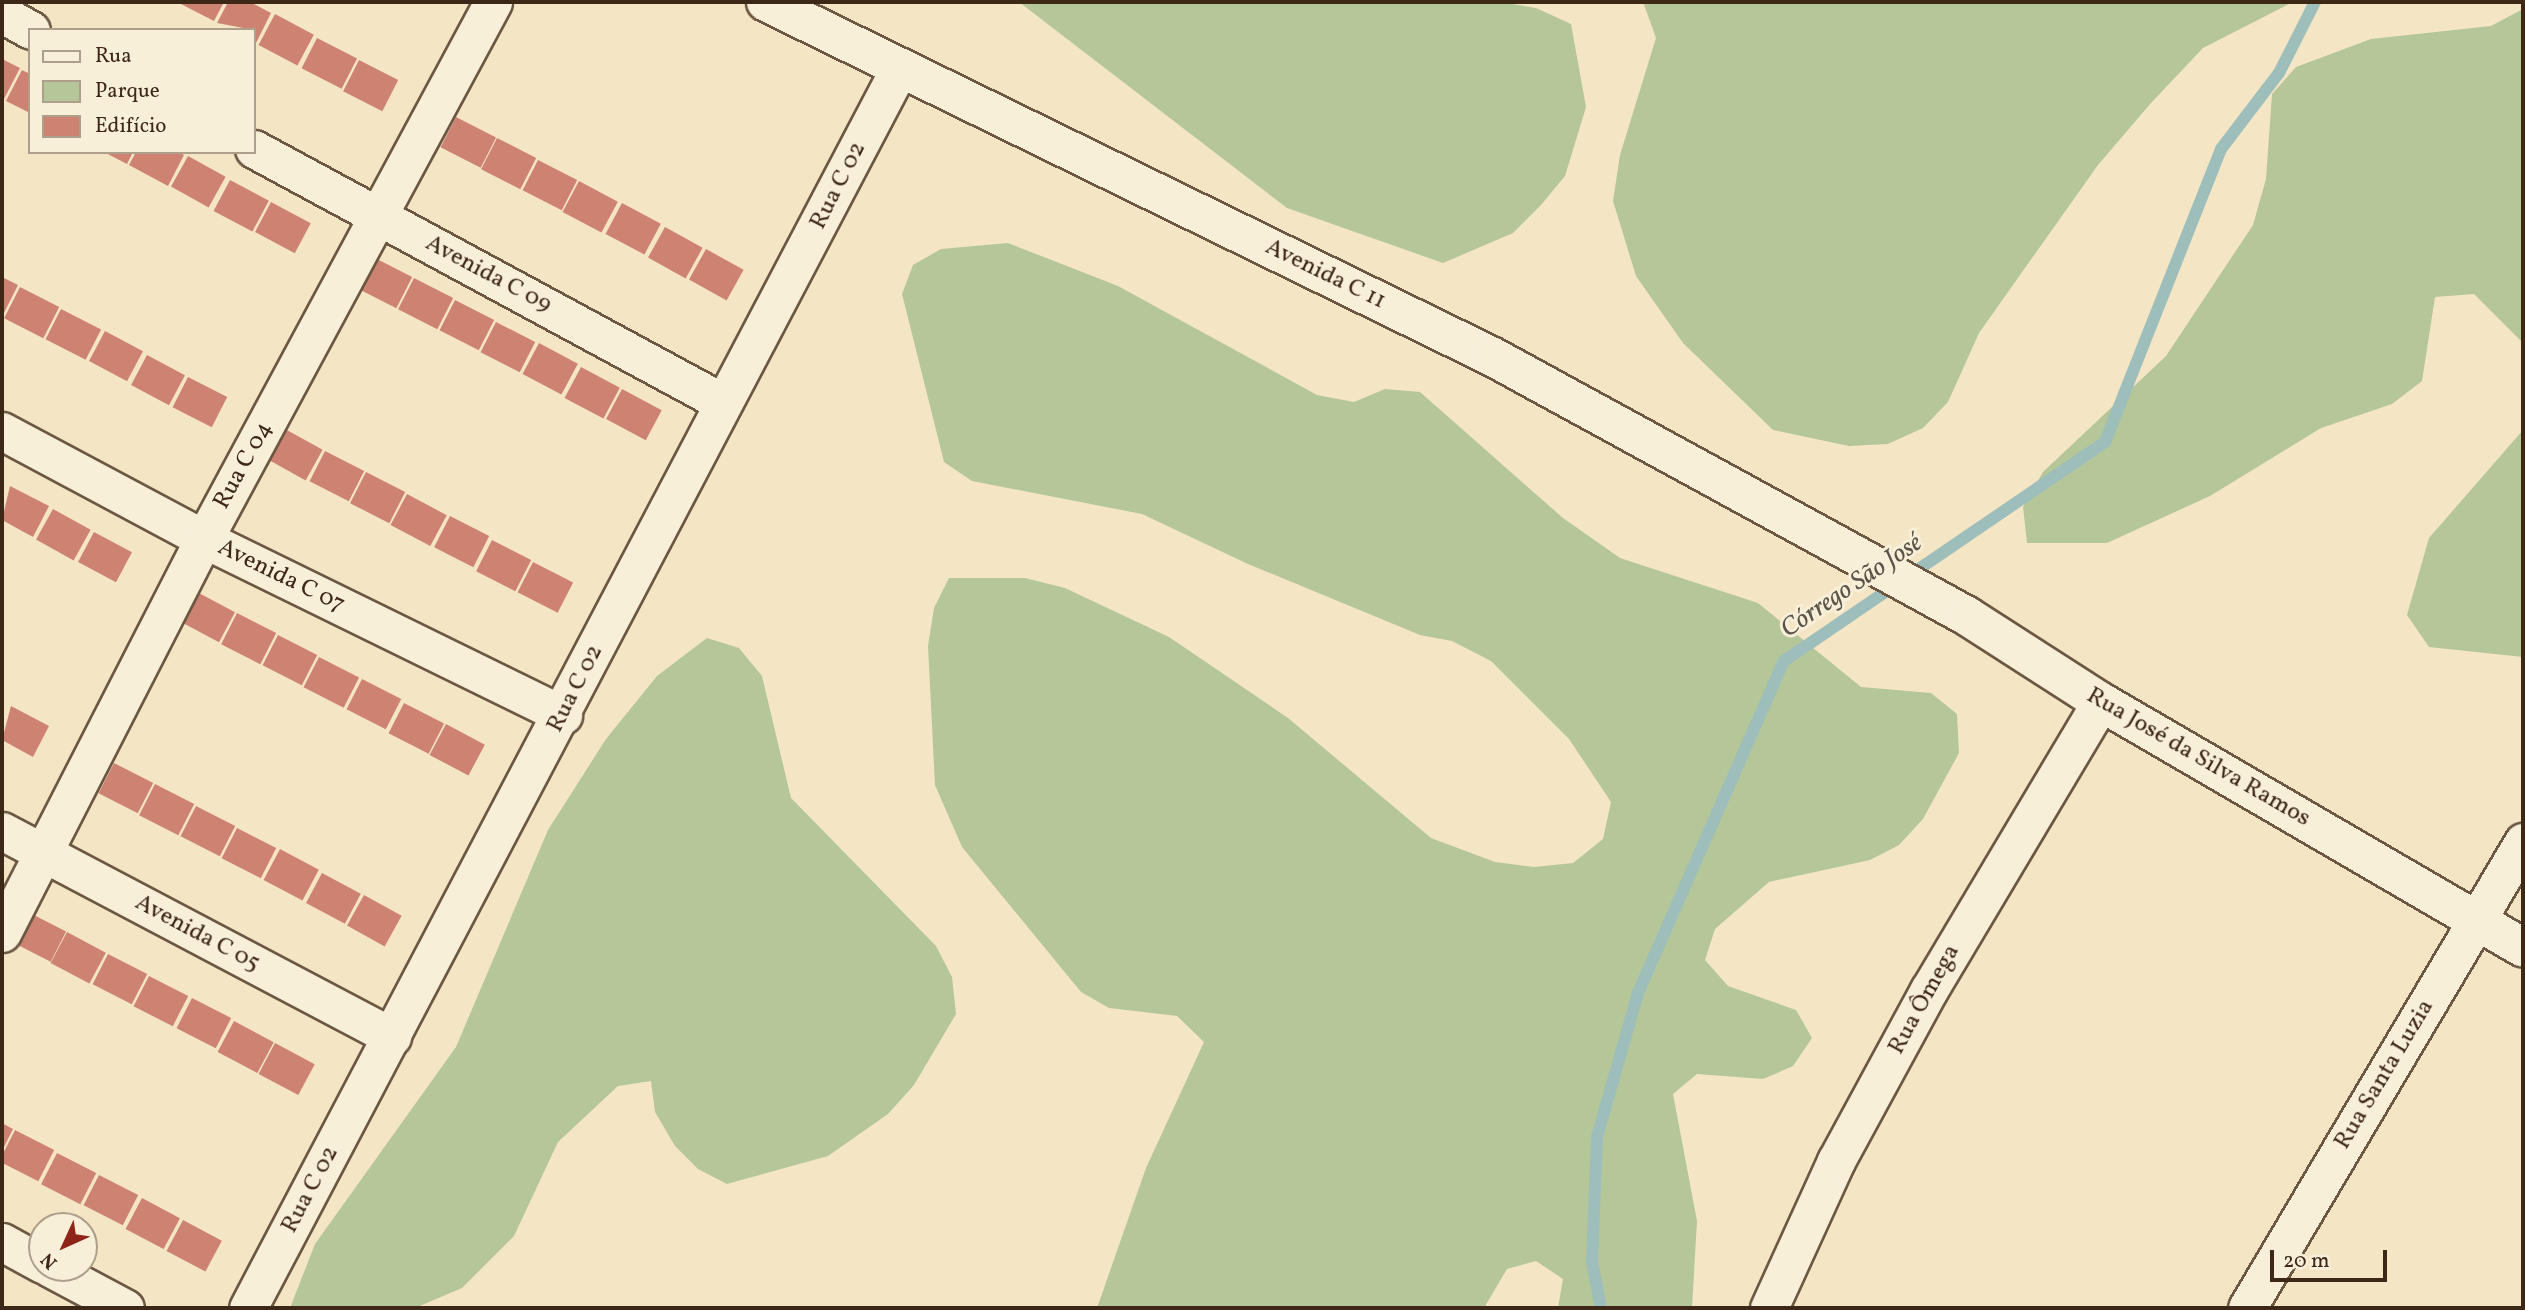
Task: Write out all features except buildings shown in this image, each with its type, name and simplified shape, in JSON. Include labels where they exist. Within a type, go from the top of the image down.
[{"type":"street","name":"Rua C 04","points":[[2,933],[204,539],[380,218],[493,2]]},
{"type":"street","name":"Avenida C 11","points":[[766,2],[1493,357],[1875,566]]},
{"type":"street","points":[[2,14],[28,28]]},
{"type":"street","name":"Rua C 02","points":[[248,1308],[563,715],[722,402],[900,66]]},
{"type":"street","name":"Avenida C 09","points":[[256,150],[722,402]]},
{"type":"street","name":"Avenida C 07","points":[[2,432],[204,539],[563,715]]},
{"type":"street","name":"Rua José da Silva Ramos","points":[[1875,566],[1967,616],[2101,702],[2523,948]]},
{"type":"street","name":"Rua Ômega","points":[[1769,1308],[1836,1161],[1929,990],[2101,702]]},
{"type":"street","name":"Avenida C 05","points":[[2,831],[392,1037]]},
{"type":"street","name":"Rua Santa Luzia","points":[[2247,1308],[2523,842]]},
{"type":"street","points":[[2,1242],[28,1256]]},
{"type":"street","points":[[76,1282],[125,1308]]},
{"type":"green space","points":[[1019,2],[1500,2],[1536,8],[1571,24],[1586,107],[1565,176],[1541,205],[1513,233],[1443,263],[1287,208]]},
{"type":"green space","points":[[1643,2],[2293,2],[2203,48],[2151,103],[2098,165],[1979,333],[1948,402],[1923,428],[1888,444],[1849,446],[1773,430],[1683,343],[1636,276],[1613,201],[1620,155],[1656,38]]},
{"type":"green space","points":[[2523,9],[2523,343],[2474,294],[2435,297],[2422,381],[2392,404],[2321,428],[2210,496],[2107,543],[2027,543],[2023,507],[2043,472],[2166,356],[2253,225],[2266,179],[2272,94],[2296,67],[2371,39],[2491,26]]},
{"type":"green space","points":[[1008,243],[1118,286],[1317,395],[1354,402],[1385,389],[1420,392],[1563,518],[1620,558],[1758,603],[1861,687],[1931,693],[1957,714],[1959,753],[1923,819],[1899,845],[1870,860],[1769,882],[1715,929],[1705,960],[1728,986],[1796,1010],[1812,1038],[1793,1066],[1763,1079],[1697,1074],[1673,1094],[1697,1221],[1692,1308],[1558,1308],[1563,1279],[1536,1261],[1507,1269],[1484,1308],[1097,1308],[1146,1168],[1204,1042],[1177,1016],[1109,1008],[1081,992],[962,847],[935,785],[928,646],[934,608],[949,578],[1025,578],[1065,588],[1169,637],[1288,718],[1431,838],[1495,862],[1534,867],[1573,863],[1603,839],[1611,802],[1569,739],[1491,661],[1452,641],[1420,635],[1248,564],[1142,514],[972,481],[944,462],[902,294],[913,265],[941,249]]},
{"type":"green space","points":[[2523,430],[2523,657],[2429,647],[2407,615],[2429,538]]},
{"type":"green space","points":[[707,638],[739,648],[762,676],[791,798],[936,946],[952,977],[956,1014],[914,1085],[888,1114],[828,1156],[727,1184],[698,1169],[675,1146],[655,1112],[651,1081],[618,1086],[558,1142],[514,1236],[462,1288],[415,1308],[290,1308],[315,1244],[456,1047],[548,830],[606,739],[657,676]]},
{"type":"waterway","name":"Córrego São José","points":[[1601,1308],[1592,1262],[1597,1137],[1638,993],[1784,661],[2105,442],[2221,149],[2279,73],[2315,2]]}]
